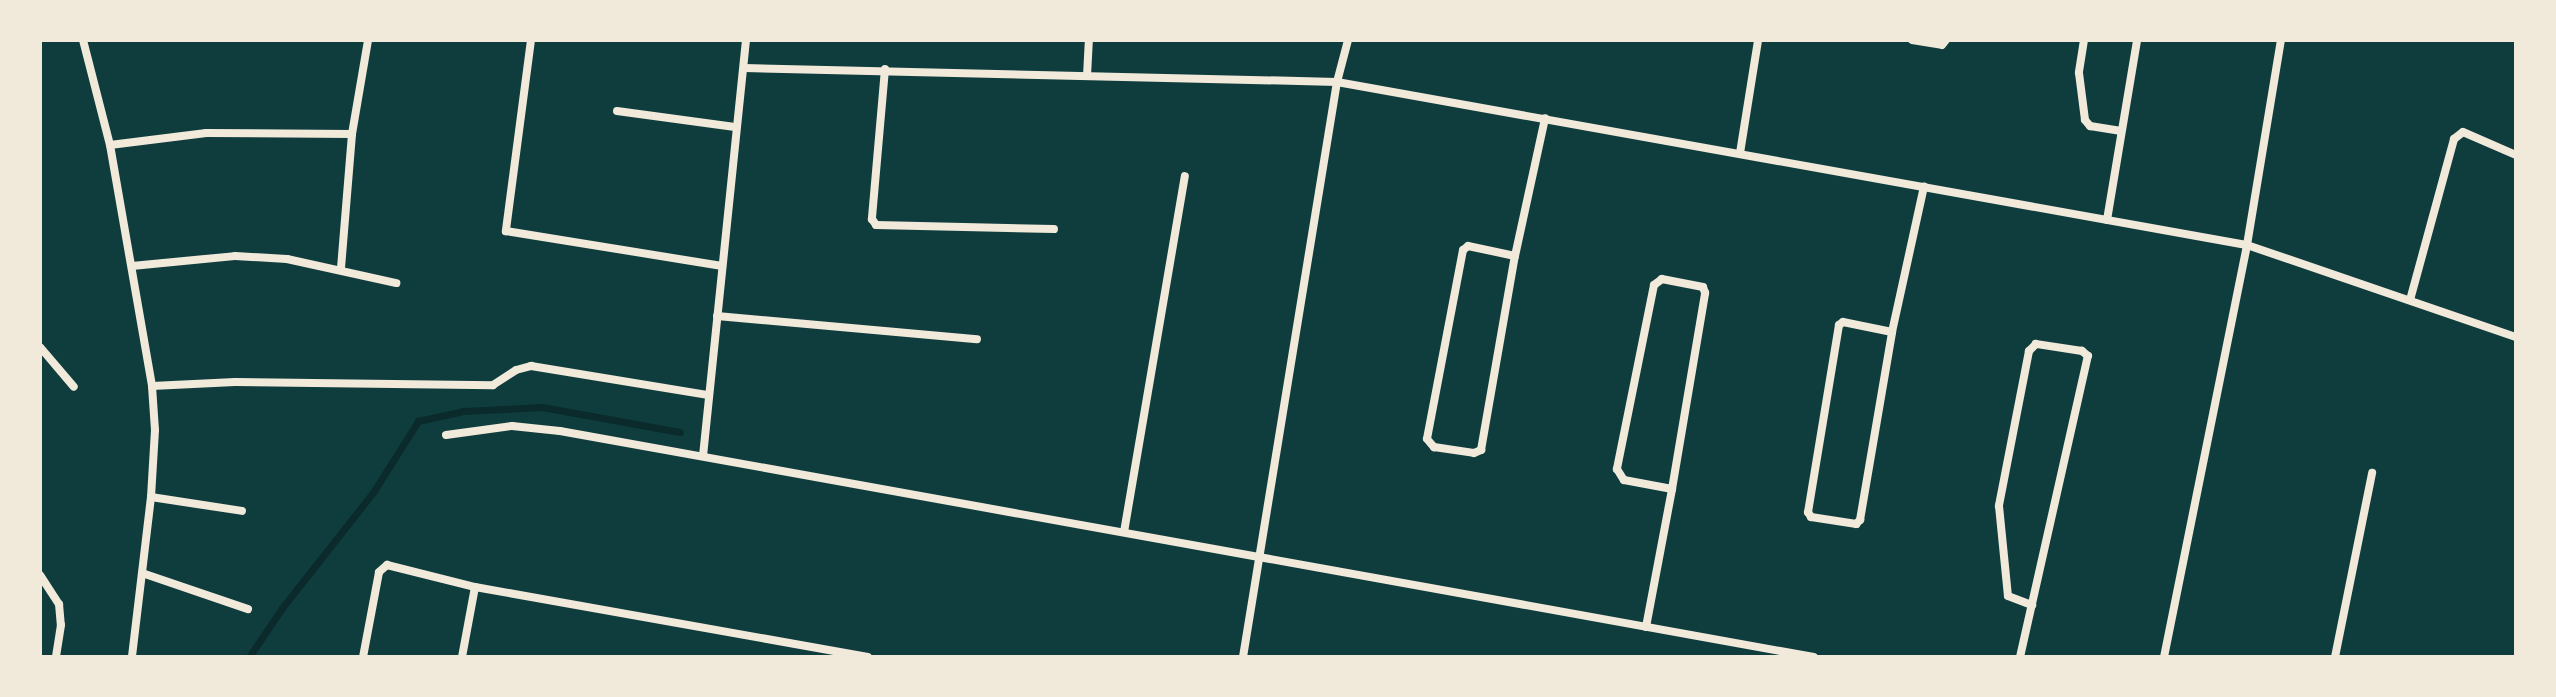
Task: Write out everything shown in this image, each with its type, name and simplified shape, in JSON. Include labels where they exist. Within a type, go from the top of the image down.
[{"type":"street","points":[[83,40],[110,145],[152,386],[155,430],[151,497],[132,657]]},
{"type":"street","points":[[341,268],[352,134],[368,40]]},
{"type":"street","points":[[531,40],[506,231],[722,266]]},
{"type":"street","points":[[703,456],[746,40]]},
{"type":"street","points":[[1087,76],[1089,40]]},
{"type":"street","points":[[1243,657],[1337,82],[1348,40]]},
{"type":"street","points":[[1740,153],[1758,40]]},
{"type":"street","points":[[1912,40],[1942,45],[1946,40]]},
{"type":"street","points":[[2084,40],[2079,73],[2085,120],[2090,126],[2120,131]]},
{"type":"street","points":[[2107,220],[2137,40]]},
{"type":"street","points":[[2164,657],[2247,245],[2281,40]]},
{"type":"street","points":[[745,68],[1337,82],[2247,245],[2516,337]]},
{"type":"street","points":[[885,69],[872,219],[876,225],[1054,229]]},
{"type":"street","points":[[617,111],[735,127]]},
{"type":"street","points":[[1515,256],[1468,246],[1463,250],[1427,439],[1434,447],[1474,453],[1481,450],[1515,256],[1545,118]]},
{"type":"street","points":[[2410,300],[2454,139],[2463,132],[2516,155]]},
{"type":"street","points":[[110,145],[206,133],[352,134]]},
{"type":"street","points":[[1124,532],[1185,176]]},
{"type":"street","points":[[1892,332],[1843,322],[1839,325],[1808,512],[1811,517],[1856,524],[1860,520],[1892,332],[1924,186]]},
{"type":"street","points":[[132,266],[235,256],[287,259],[341,268],[396,283]]},
{"type":"street","points":[[1646,627],[1672,489],[1705,293],[1703,287],[1662,279],[1654,285],[1617,469],[1624,480],[1672,489]]},
{"type":"street","points":[[717,316],[977,339]]},
{"type":"street","points":[[2020,657],[2032,605],[2088,356],[2082,351],[2036,344],[2029,351],[1999,506],[2008,596],[2032,605]]},
{"type":"street","points":[[40,347],[74,387]]},
{"type":"street","points":[[152,386],[235,382],[493,385],[516,370],[531,366],[709,395]]},
{"type":"street","points":[[446,435],[512,426],[703,456],[1814,657]]},
{"type":"street","points":[[2335,657],[2372,473]]},
{"type":"street","points":[[151,497],[242,511]]},
{"type":"street","points":[[363,657],[381,567],[475,587],[868,657]]},
{"type":"street","points":[[142,573],[248,609]]},
{"type":"street","points":[[40,575],[59,604],[61,625],[56,657]]},
{"type":"street","points":[[462,657],[475,587]]},
{"type":"waterway","points":[[249,657],[282,608],[374,491],[418,421],[463,411],[542,407],[680,432]]}]
